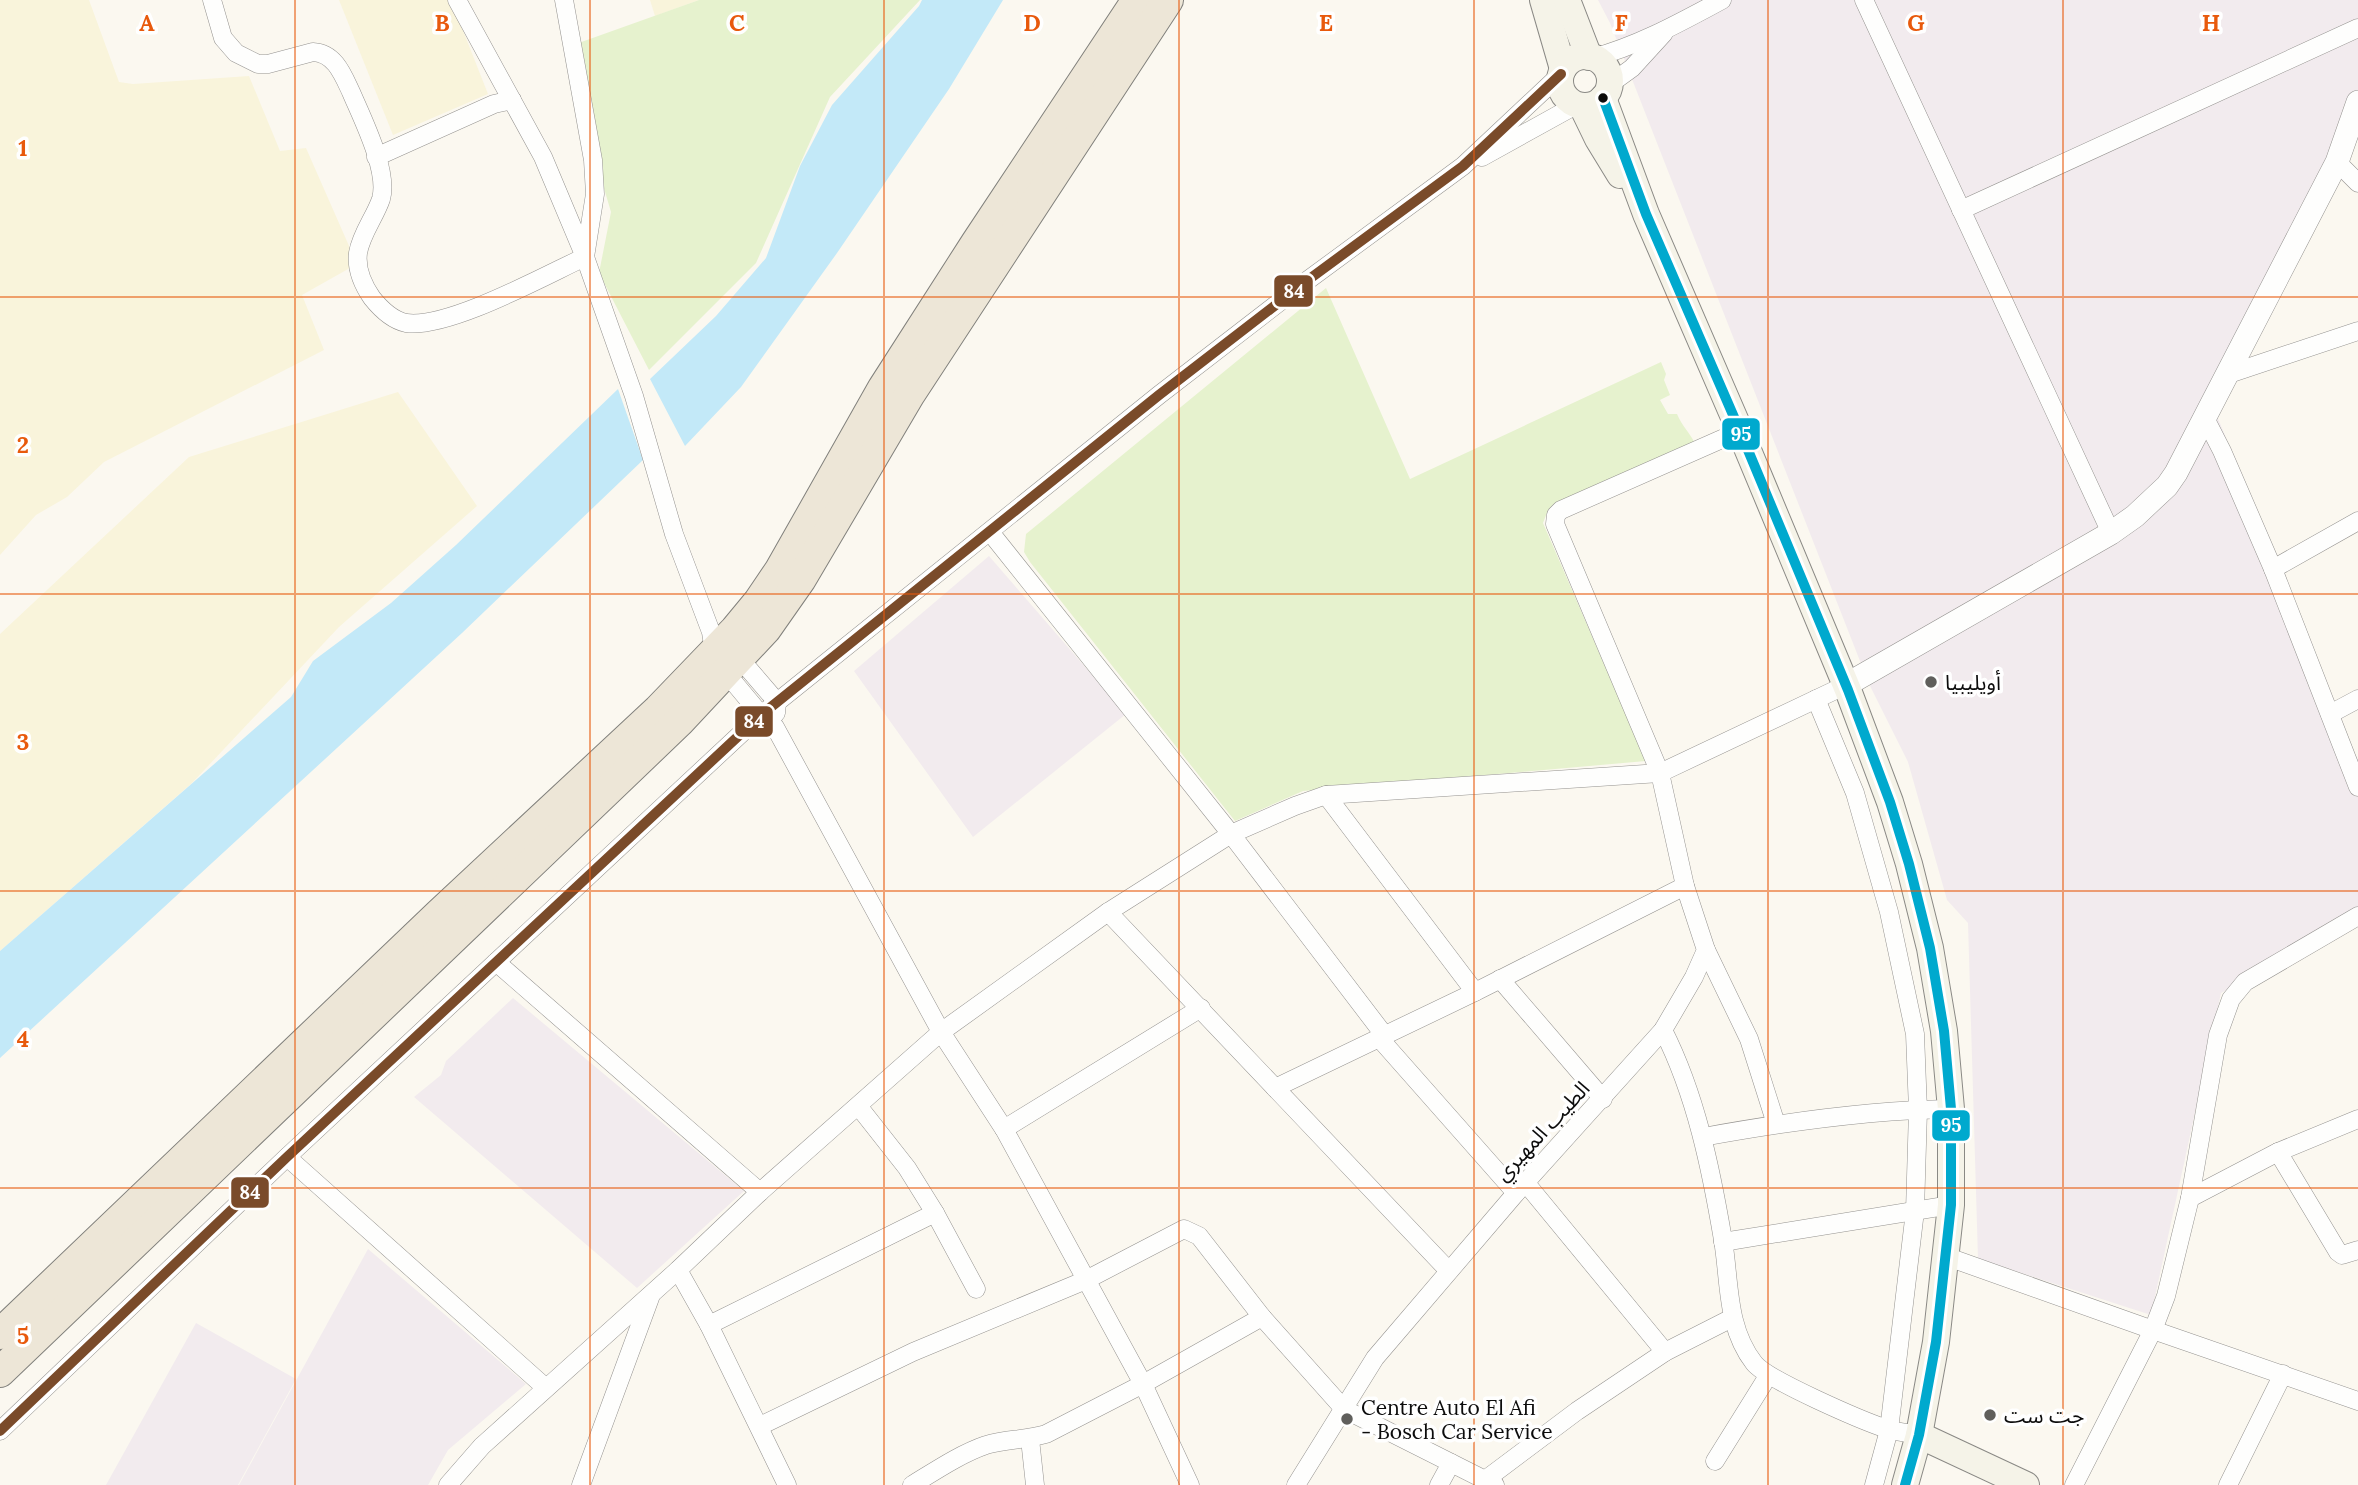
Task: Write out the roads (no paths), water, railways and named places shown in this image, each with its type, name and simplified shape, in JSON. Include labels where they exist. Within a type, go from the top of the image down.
[{"type":"main road","points":[[0,1372],[639,761],[723,651],[780,570],[883,388],[1137,0]]},
{"type":"main road","points":[[0,1334],[439,914],[658,710],[723,651],[766,629],[801,579],[910,394],[1168,0]]},
{"type":"main road","points":[[1543,0],[1562,71],[1562,93],[1568,100],[1593,98]]},
{"type":"main road","points":[[1567,0],[1590,57],[1606,68],[1593,98],[1611,162],[1646,214],[1846,685],[1890,802],[1930,948],[1940,1007],[1951,1109],[1951,1205],[1936,1342],[1919,1435],[1905,1485]]},
{"type":"main road","points":[[1562,71],[1574,59],[1590,57]]},
{"type":"main road","points":[[1919,1435],[2026,1485]]},
{"type":"street","points":[[212,0],[223,38],[236,53],[258,64],[268,64],[313,51],[329,57],[345,79],[376,157],[383,192],[358,254],[359,274],[379,307],[403,322],[439,320],[494,300],[585,257]]},
{"type":"street","points":[[457,0],[543,157],[585,257],[634,396],[674,534],[723,651],[768,721],[942,1032],[1004,1129],[1143,1384],[1190,1485]]},
{"type":"street","points":[[564,0],[593,160],[595,194],[585,257]]},
{"type":"street","points":[[1590,57],[1612,52],[1666,30],[1722,0]]},
{"type":"street","points":[[1864,0],[2111,533]]},
{"type":"street","points":[[1961,210],[2358,28]]},
{"type":"street","points":[[1463,166],[1593,98],[1632,68],[1666,30]]},
{"type":"street","points":[[0,1430],[496,962],[768,721],[777,702],[1158,395],[1463,166],[1562,71]]},
{"type":"street","points":[[376,157],[494,104],[512,100]]},
{"type":"street","points":[[448,1485],[482,1446],[678,1270],[760,1192],[942,1032],[1108,912],[1231,834],[1326,795],[1660,773],[1846,685],[2111,533],[2135,516],[2167,486],[2176,473],[2337,162],[2358,102]]},
{"type":"street","points":[[2337,162],[2358,183]]},
{"type":"street","points":[[2226,375],[2358,331]]},
{"type":"street","points":[[2205,418],[2273,569],[2358,787]]},
{"type":"street","points":[[1740,432],[1561,510],[1555,524],[1660,773],[1685,886],[1706,950],[1749,1039],[1776,1124]]},
{"type":"street","points":[[2273,569],[2358,521]]},
{"type":"street","points":[[990,532],[1231,834],[1383,1037],[1665,1352]]},
{"type":"street","points":[[723,651],[777,702]]},
{"type":"street","points":[[1816,699],[1854,793],[1889,912],[1915,1034],[1918,1110],[1915,1211],[1889,1430],[1874,1485]]},
{"type":"street","points":[[2330,714],[2358,699]]},
{"type":"street","points":[[1326,795],[1475,992]]},
{"type":"street","points":[[1275,1088],[1475,992],[1685,886]]},
{"type":"street","points":[[1108,912],[1448,1270]]},
{"type":"street","points":[[2074,1485],[2153,1330],[2166,1296],[2189,1198],[2218,1035],[2231,999],[2245,982],[2358,916]]},
{"type":"street","name":"الطيب المهيري","points":[[1296,1485],[1375,1357],[1520,1187],[1603,1099],[1663,1030],[1694,977],[1706,950]]},
{"type":"street","points":[[496,962],[760,1192]]},
{"type":"street","points":[[1500,979],[1603,1099]]},
{"type":"street","points":[[1004,1129],[1201,1008]]},
{"type":"street","points":[[1663,1030],[1676,1056],[1703,1138],[1723,1242],[1732,1318],[1753,1362],[1768,1376],[1889,1430],[1919,1435]]},
{"type":"street","points":[[859,1107],[898,1156],[935,1213],[976,1289]]},
{"type":"street","points":[[1703,1138],[1776,1124],[1951,1109]]},
{"type":"street","points":[[2189,1198],[2278,1152],[2358,1119]]},
{"type":"street","points":[[2278,1152],[2339,1252],[2347,1255],[2358,1250]]},
{"type":"street","points":[[287,1157],[546,1388]]},
{"type":"street","points":[[1723,1242],[1951,1205]]},
{"type":"street","points":[[709,1325],[935,1213]]},
{"type":"street","points":[[760,1426],[913,1352],[1086,1280],[1178,1231],[1187,1230],[1199,1236],[1262,1317],[1344,1409],[1490,1483],[1577,1411],[1665,1352],[1732,1318]]},
{"type":"street","points":[[1945,1256],[2358,1401]]},
{"type":"street","points":[[678,1270],[709,1325],[787,1485]]},
{"type":"street","points":[[581,1485],[651,1294]]},
{"type":"street","points":[[912,1485],[986,1445],[1011,1439],[1030,1439],[1063,1426],[1262,1317]]},
{"type":"street","points":[[2228,1485],[2283,1374]]},
{"type":"street","points":[[1715,1461],[1768,1376]]},
{"type":"street","points":[[1030,1439],[1035,1485]]},
{"type":"street","points":[[1439,1485],[1451,1463]]},
{"type":"water","points":[[922,0],[1003,0],[949,89],[837,253],[741,387],[685,446],[650,379],[716,316],[766,258],[800,166],[832,105]]},
{"type":"water","points":[[618,389],[643,460],[462,633],[0,1058],[0,951],[291,697],[313,661],[391,603],[456,545]]},
{"type":"place","name":"أويليبيا","points":[[1931,682]]},
{"type":"place","name":"جت ست","points":[[1990,1415]]},
{"type":"place","name":"Centre Auto El Afi - Bosch Car Service","points":[[1347,1419]]}]
